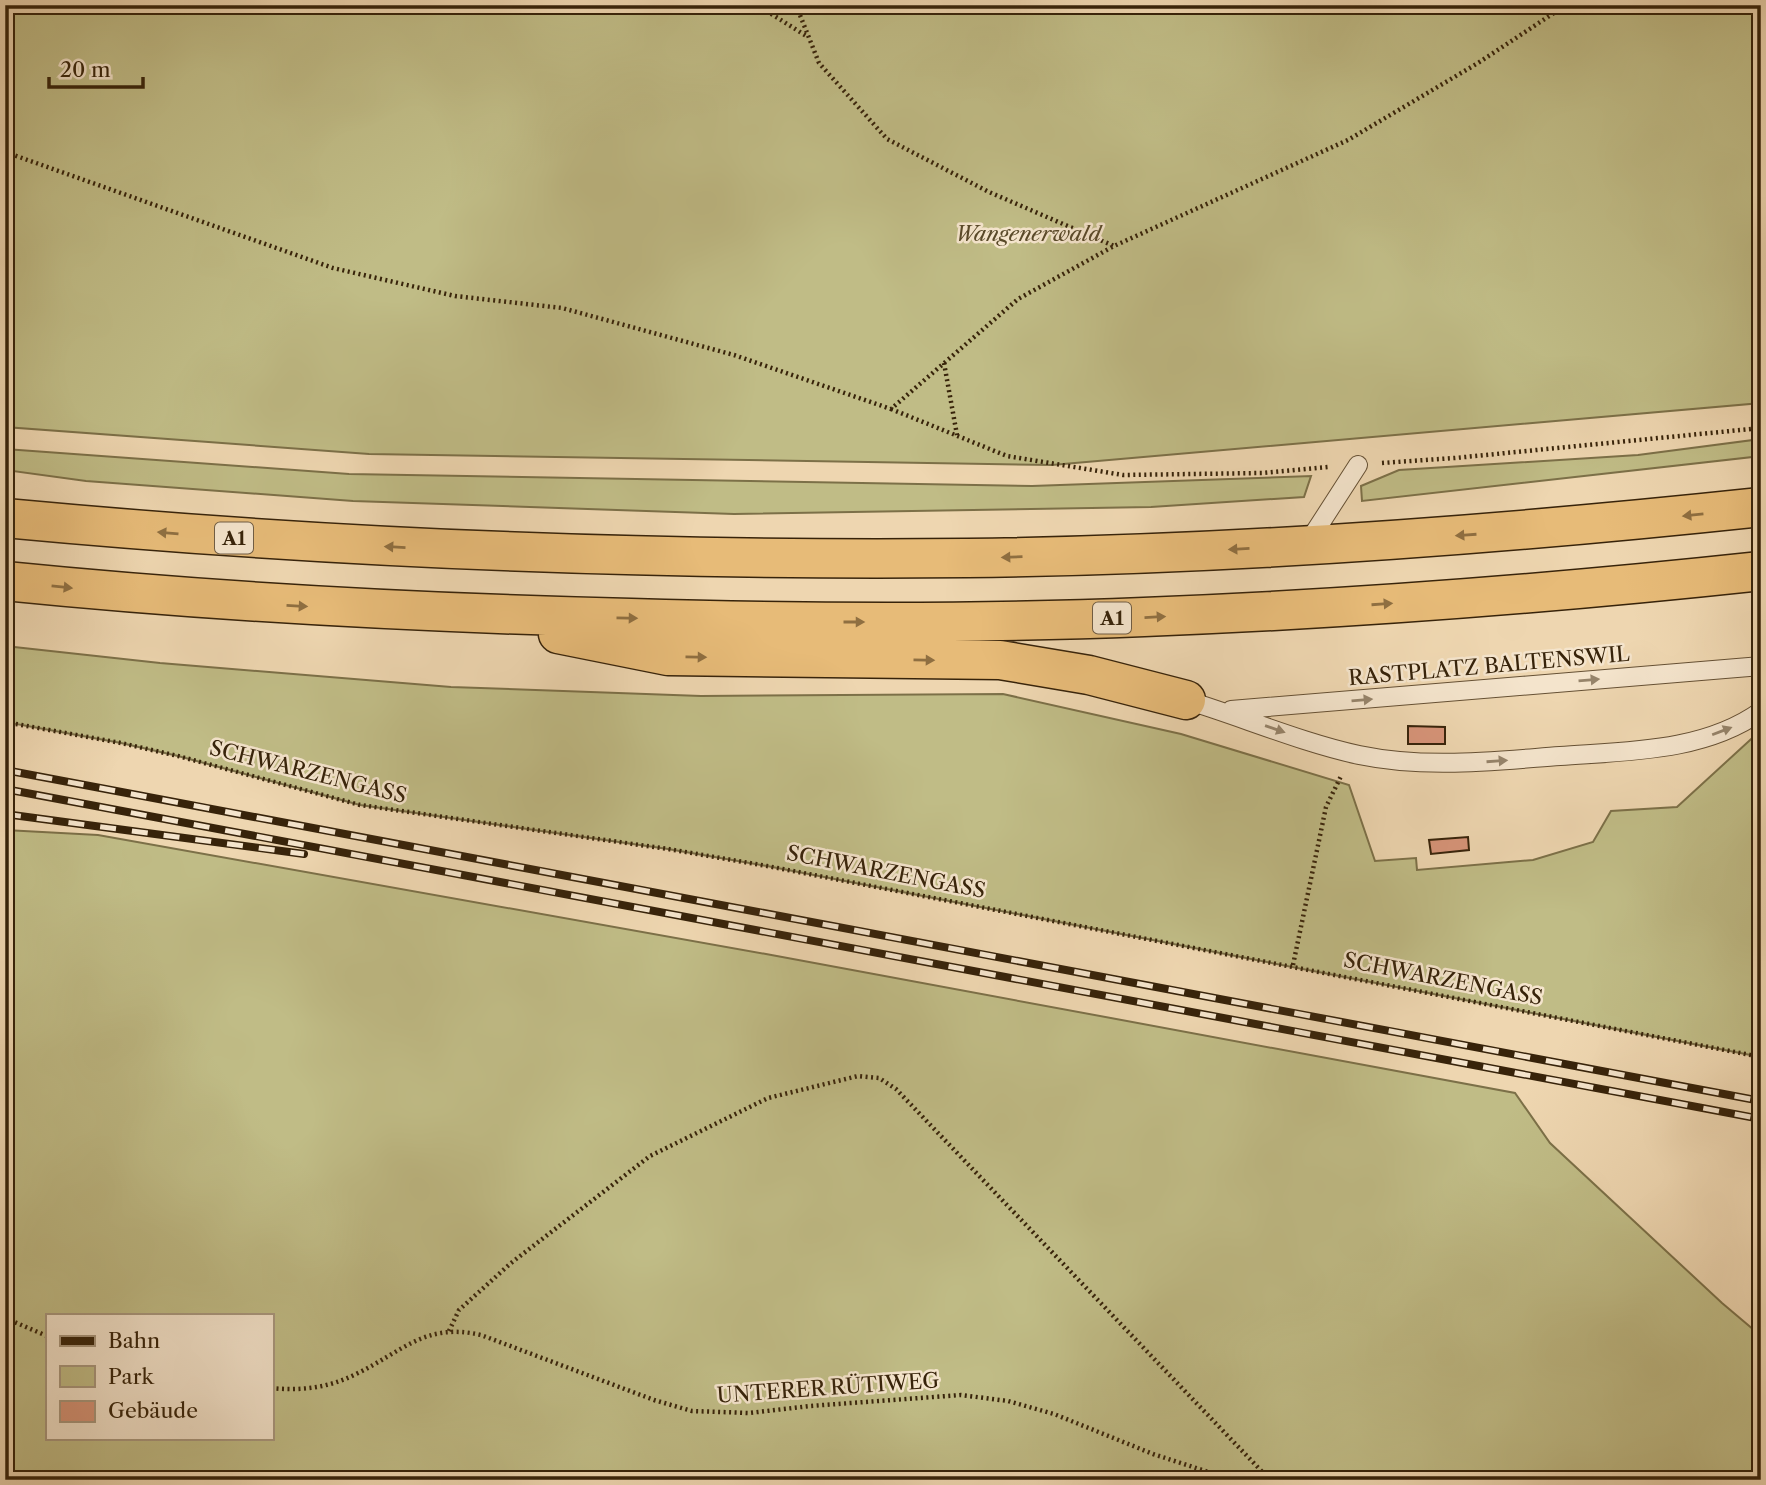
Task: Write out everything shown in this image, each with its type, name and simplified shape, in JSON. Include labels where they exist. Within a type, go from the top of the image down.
[{"type":"highway","name":"A1","points":[[5,518],[283,541],[633,556],[971,558],[1306,546],[1476,534],[1761,508]]},
{"type":"highway","name":"A1","points":[[5,582],[279,604],[461,614],[804,622],[1143,617],[1480,598],[1761,572]]},
{"type":"highway","name":"A1","points":[[461,614],[668,656],[1000,660],[1088,675],[1203,705]]},
{"type":"lane","points":[[1306,546],[1358,465]]},
{"type":"lane","name":"RASTPLATZ BALTENSWIL","points":[[1203,705],[1761,666]]},
{"type":"lane","points":[[1203,705],[1356,754],[1394,761],[1453,764],[1681,744],[1732,727],[1761,711]]},
{"type":"path","points":[[757,5],[809,38]]},
{"type":"path","points":[[796,5],[820,63],[887,139],[989,192],[1114,246]]},
{"type":"path","points":[[891,410],[1018,299],[1114,246],[1348,140],[1478,63],[1566,5]]},
{"type":"path","points":[[5,152],[333,268],[455,296],[562,308],[734,355],[891,410],[1007,456],[1123,475],[1262,473],[1455,458],[1761,428]]},
{"type":"path","points":[[944,363],[957,436]]},
{"type":"path","name":"SCHWARZENGASS","points":[[5,722],[178,756],[360,805],[705,855],[1293,965],[1761,1057]]},
{"type":"path","points":[[1293,965],[1326,807],[1339,777]]},
{"type":"path","points":[[449,1331],[459,1310],[511,1263],[650,1156],[768,1098],[859,1076],[879,1078],[896,1089],[1270,1480]]},
{"type":"path","points":[[5,1318],[46,1336]]},
{"type":"path","name":"UNTERER RÜTIWEG","points":[[273,1388],[302,1390],[331,1384],[356,1374],[410,1342],[427,1335],[449,1331],[481,1335],[654,1400],[692,1411],[749,1413],[961,1395],[1008,1401],[1054,1414],[1153,1454],[1233,1480]]},
{"type":"green space","name":"Wangenerwald","points":[[5,5],[1761,5],[1761,403],[1052,465],[369,454],[5,427]]},
{"type":"green space","points":[[1761,439],[1761,456],[1362,501],[1361,486],[1399,470],[1638,455]]},
{"type":"green space","points":[[5,449],[349,474],[1032,486],[1311,476],[1304,497],[1151,507],[734,514],[353,501],[86,481],[5,470]]},
{"type":"green space","points":[[5,646],[160,663],[451,687],[701,696],[1003,694],[1181,734],[1349,785],[1375,861],[1416,858],[1417,870],[1533,860],[1593,842],[1611,811],[1677,807],[1761,730],[1761,1057],[767,866],[668,849],[360,805],[178,756],[5,722]]},
{"type":"green space","points":[[5,830],[98,835],[766,954],[1515,1093],[1550,1143],[1761,1336],[1761,1480],[5,1480]]},
{"type":"building","points":[[1408,726],[1445,727],[1445,744],[1408,744]]},
{"type":"building","points":[[1468,837],[1469,850],[1431,854],[1429,840]]},
{"type":"railway","points":[[5,770],[1761,1101]]},
{"type":"railway","points":[[5,789],[1761,1119]]},
{"type":"railway","points":[[5,814],[304,854]]}]
